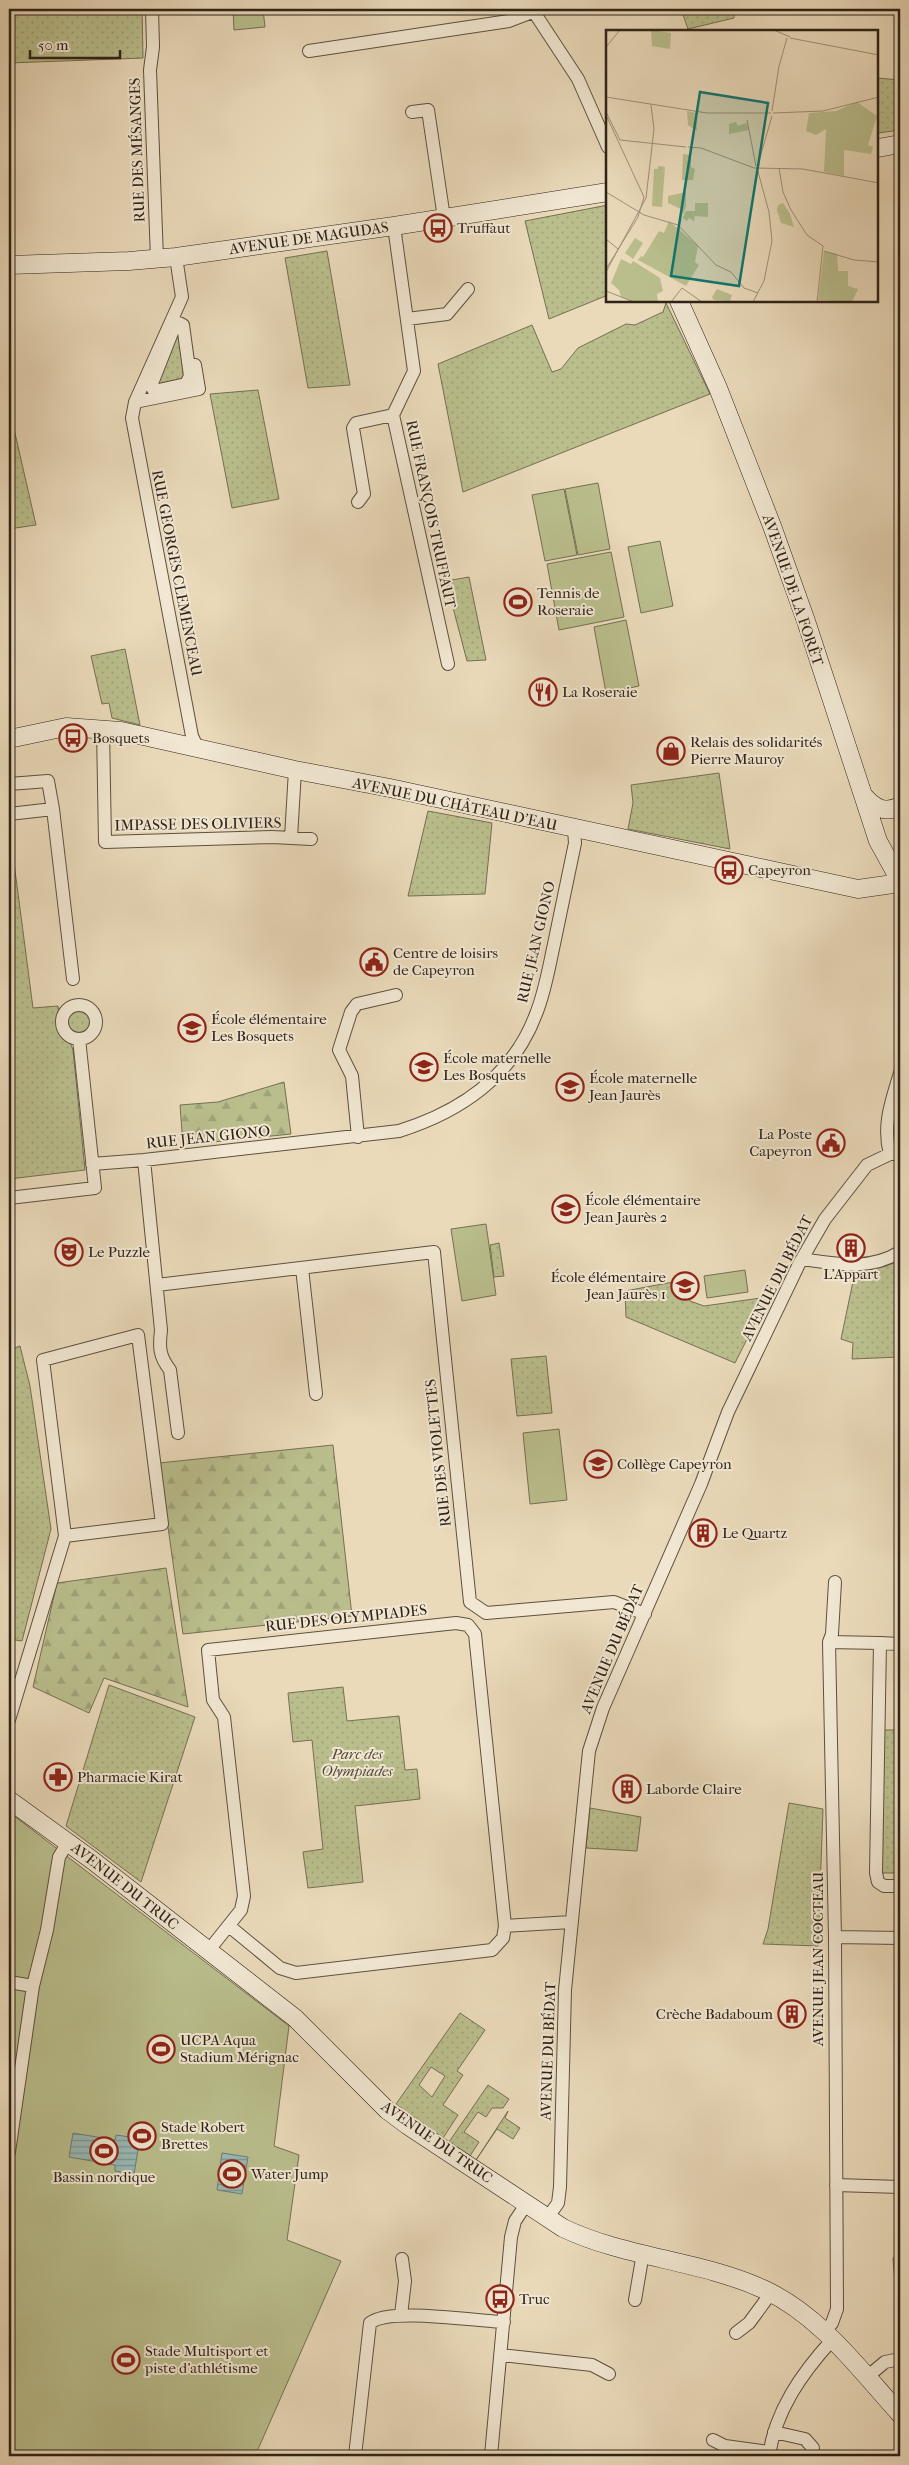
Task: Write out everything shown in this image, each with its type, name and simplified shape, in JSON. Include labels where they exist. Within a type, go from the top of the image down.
[{"type":"street","name":"RUE DES MÉSANGES","points":[[152,9],[153,48],[150,70],[157,259]]},
{"type":"street","points":[[309,51],[509,21],[534,10],[578,80],[606,143]]},
{"type":"street","points":[[412,112],[428,110],[444,218]]},
{"type":"street","points":[[879,148],[900,144]]},
{"type":"street","name":"AVENUE DE MAGUDAS","points":[[9,265],[176,257],[394,226],[606,192]]},
{"type":"street","name":"RUE FRANÇOIS TRUFFAUT","points":[[394,226],[414,371],[392,415],[448,664]]},
{"type":"street","points":[[134,402],[199,388],[176,257]]},
{"type":"street","points":[[407,319],[447,314],[468,290]]},
{"type":"street","name":"RUE GEORGES CLEMENCEAU","points":[[182,297],[134,402],[132,418],[192,736],[198,749]]},
{"type":"street","name":"AVENUE DE LA FORÊT","points":[[679,302],[718,388],[772,526],[806,621],[878,841],[900,882]]},
{"type":"street","points":[[179,323],[183,325],[190,376],[186,384],[154,391],[151,386],[175,324],[179,323]]},
{"type":"street","points":[[358,502],[364,494],[352,428],[356,423],[392,415]]},
{"type":"street","name":"AVENUE DU CHÂTEAU D'EAU","points":[[9,739],[66,727],[103,729],[390,788],[574,830],[858,889],[900,882]]},
{"type":"street","name":"IMPASSE DES OLIVIERS","points":[[103,729],[105,842],[272,836],[312,840]]},
{"type":"street","name":"IMPASSE DES OLIVIERS","points":[[291,838],[295,770]]},
{"type":"street","points":[[9,784],[48,781],[73,979]]},
{"type":"street","points":[[862,793],[870,803],[881,810],[893,810],[900,806]]},
{"type":"street","points":[[9,814],[53,809]]},
{"type":"street","name":"RUE JEAN GIONO","points":[[92,1164],[358,1137],[399,1131],[430,1121],[464,1103],[494,1078],[518,1048],[536,1014],[548,973],[575,843],[574,830]]},
{"type":"street","points":[[358,1137],[352,1076],[339,1050],[351,1012],[357,1004],[396,995]]},
{"type":"street","points":[[9,1198],[94,1188],[79,1039]]},
{"type":"street","points":[[895,1154],[887,1141],[887,1118],[900,1073]]},
{"type":"street","name":"AVENUE DU BÉDAT","points":[[548,2217],[558,2203],[560,2187],[565,1990],[589,1751],[603,1708],[701,1484],[728,1412],[802,1259],[825,1219],[867,1165],[895,1154]]},
{"type":"street","points":[[144,1160],[161,1330],[159,1350],[163,1362],[170,1370],[178,1433]]},
{"type":"street","name":"RUE DES VIOLETTES","points":[[302,1268],[434,1252],[470,1602],[486,1613],[614,1602],[645,1614]]},
{"type":"street","points":[[802,1259],[840,1265],[865,1265],[886,1261],[900,1252]]},
{"type":"street","points":[[157,1285],[302,1268],[316,1394]]},
{"type":"street","points":[[9,1720],[65,1536],[43,1360],[138,1335],[162,1524],[65,1536]]},
{"type":"street","name":"AVENUE JEAN COCTEAU","points":[[769,2454],[774,2432],[783,2408],[828,2336],[837,2310],[835,1937],[829,1642],[832,1634],[835,1582]]},
{"type":"street","name":"RUE DES OLYMPIADES","points":[[209,1950],[241,1910],[244,1896],[224,1717],[213,1700],[208,1650],[456,1623],[468,1625],[475,1634],[505,1926]]},
{"type":"street","points":[[829,1642],[900,1644]]},
{"type":"street","points":[[880,1643],[876,1873],[878,1882],[884,1886],[900,1886]]},
{"type":"street","name":"AVENUE DU TRUC","points":[[9,1800],[68,1842],[295,2018],[387,2110],[548,2217],[583,2238],[743,2281],[771,2293],[828,2336],[900,2414]]},
{"type":"street","points":[[9,2152],[33,1986],[47,1930],[59,1857],[68,1842]]},
{"type":"street","points":[[229,1926],[280,1968],[296,1973],[492,1950],[503,1938],[505,1926],[571,1922]]},
{"type":"street","points":[[835,1937],[900,1938]]},
{"type":"street","points":[[9,1982],[33,1986]]},
{"type":"street","points":[[836,2185],[900,2187]]},
{"type":"street","points":[[491,2456],[511,2237],[515,2221],[527,2203]]},
{"type":"street","points":[[635,2300],[643,2253]]},
{"type":"street","points":[[401,2315],[405,2281],[402,2259]]},
{"type":"street","points":[[736,2333],[749,2323],[771,2293]]},
{"type":"street","points":[[355,2456],[370,2323],[376,2318],[401,2315],[504,2322]]},
{"type":"street","points":[[501,2355],[592,2365],[609,2374]]},
{"type":"street","points":[[867,2378],[885,2362],[900,2359]]},
{"type":"street","points":[[774,2432],[805,2440],[813,2448]]},
{"type":"street","points":[[713,2440],[725,2446],[769,2454]]},
{"type":"green space","points":[[142,9],[143,58],[9,63],[9,11]]},
{"type":"green space","points":[[233,9],[263,9],[265,27],[234,30]]},
{"type":"green space","points":[[681,9],[734,9],[734,18],[688,29]]},
{"type":"green space","points":[[879,78],[900,80],[900,130],[879,133]]},
{"type":"green space","points":[[606,205],[606,296],[549,319],[525,221]]},
{"type":"green space","points":[[327,251],[350,385],[308,388],[285,258]]},
{"type":"green space","points":[[666,303],[710,394],[463,492],[438,364],[532,325],[552,372],[561,369],[578,348],[626,324],[635,325],[663,312]]},
{"type":"green space","points":[[179,327],[189,374],[183,383],[154,389]]},
{"type":"green space","points":[[258,390],[279,499],[232,508],[210,394]]},
{"type":"green space","points":[[9,407],[36,525],[9,529]]},
{"type":"green space","points":[[598,483],[610,549],[578,555],[565,489]]},
{"type":"green space","points":[[564,489],[577,555],[545,561],[532,495]]},
{"type":"green space","points":[[660,541],[673,606],[641,613],[628,547]]},
{"type":"green space","points":[[611,552],[624,617],[559,630],[547,564]]},
{"type":"green space","points":[[469,577],[486,660],[467,661],[446,581]]},
{"type":"green space","points":[[626,620],[639,686],[606,693],[594,627]]},
{"type":"green space","points":[[125,649],[140,725],[112,718],[109,703],[102,704],[91,656]]},
{"type":"green space","points":[[719,773],[730,849],[628,829],[633,803],[631,785]]},
{"type":"green space","points":[[428,811],[492,823],[485,894],[408,896]]},
{"type":"green space","points":[[11,840],[33,1008],[58,1006],[62,1034],[69,1040],[73,1050],[85,1170],[9,1179],[9,841]]},
{"type":"green space","points":[[79,1010],[87,1014],[91,1022],[87,1030],[79,1034],[71,1030],[67,1022],[71,1014]]},
{"type":"green space","points":[[284,1082],[291,1134],[183,1145],[180,1105],[218,1102]]},
{"type":"green space","points":[[486,1224],[496,1295],[462,1301],[451,1229]]},
{"type":"green space","points":[[499,1243],[504,1276],[494,1277],[490,1245]]},
{"type":"green space","points":[[900,1257],[900,1357],[852,1359],[853,1343],[841,1339],[855,1272],[875,1273],[876,1267],[886,1266]]},
{"type":"green space","points":[[745,1270],[748,1292],[707,1298],[704,1276]]},
{"type":"green space","points":[[684,1280],[690,1301],[704,1306],[768,1297],[735,1363],[626,1317],[625,1291]]},
{"type":"green space","points":[[20,1346],[30,1386],[51,1529],[22,1641],[9,1639],[9,1350]]},
{"type":"green space","points":[[546,1356],[552,1413],[517,1416],[511,1359]]},
{"type":"green space","points":[[559,1429],[567,1500],[530,1504],[523,1433]]},
{"type":"green space","points":[[333,1445],[352,1616],[183,1634],[159,1463]]},
{"type":"green space","points":[[166,1568],[188,1707],[104,1678],[89,1713],[33,1687],[57,1583]]},
{"type":"green space","points":[[109,1685],[195,1717],[141,1882],[66,1826]]},
{"type":"green space","name":"Parc des Olympiades","points":[[343,1687],[347,1721],[399,1716],[405,1770],[417,1769],[420,1799],[355,1806],[363,1882],[308,1888],[303,1852],[323,1849],[312,1740],[293,1742],[288,1693]]},
{"type":"green space","points":[[879,1730],[900,1730],[900,1873],[876,1873]]},
{"type":"green space","points":[[789,1803],[823,1809],[818,1946],[763,1944],[768,1929]]},
{"type":"green space","points":[[590,1808],[641,1817],[637,1851],[586,1848]]},
{"type":"green space","name":"Stade Robert Brettes","points":[[9,1812],[289,2026],[274,2146],[299,2155],[287,2240],[341,2261],[255,2456],[9,2456]]},
{"type":"green space","points":[[460,2013],[485,2030],[457,2071],[463,2075],[443,2105],[458,2115],[443,2138],[396,2104]],"holes":[[[431,2067],[445,2076],[432,2097],[419,2085]]]},
{"type":"green space","points":[[488,2085],[509,2099],[503,2108],[492,2108],[486,2117],[478,2112],[464,2132],[479,2142],[470,2156],[449,2142]]},
{"type":"green space","points":[[508,2111],[505,2118],[520,2128],[513,2139],[497,2129],[476,2160]]},
{"type":"green space","points":[[900,2257],[900,2345],[893,2258]]},
{"type":"water","name":"Bassin nordique","points":[[131,2131],[133,2132],[132,2142],[139,2144],[134,2174],[115,2171],[115,2165],[69,2157],[73,2133],[115,2140],[116,2135],[130,2137]]},
{"type":"water","name":"Water Jump","points":[[222,2153],[248,2157],[242,2194],[217,2190]]},
{"type":"place","name":"Truffaut","points":[[438,228]]},
{"type":"place","name":"Tennis de Roseraie","points":[[518,602]]},
{"type":"place","name":"La Roseraie","points":[[543,692]]},
{"type":"place","name":"Bosquets","points":[[73,738]]},
{"type":"place","name":"Relais des solidarités Pierre Mauroy","points":[[671,751]]},
{"type":"place","name":"Capeyron","points":[[729,870]]},
{"type":"place","name":"Centre de loisirs de Capeyron","points":[[374,962]]},
{"type":"place","name":"École élémentaire Les Bosquets","points":[[192,1028]]},
{"type":"place","name":"École maternelle Les Bosquets","points":[[424,1067]]},
{"type":"place","name":"École maternelle Jean Jaurès","points":[[570,1087]]},
{"type":"place","name":"La Poste Capeyron","points":[[831,1143]]},
{"type":"place","name":"École élémentaire Jean Jaurès 2","points":[[566,1209]]},
{"type":"place","name":"L'Appart","points":[[851,1248]]},
{"type":"place","name":"Le Puzzle","points":[[69,1252]]},
{"type":"place","name":"École élémentaire Jean Jaurès 1","points":[[685,1286]]},
{"type":"place","name":"Collège Capeyron","points":[[598,1464]]},
{"type":"place","name":"Le Quartz","points":[[703,1533]]},
{"type":"place","name":"Pharmacie Kirat","points":[[58,1777]]},
{"type":"place","name":"Laborde Claire","points":[[627,1789]]},
{"type":"place","name":"Crèche Badaboum","points":[[792,2014]]},
{"type":"place","name":"UCPA Aqua Stadium Mérignac","points":[[161,2049]]},
{"type":"place","name":"Stade Robert Brettes","points":[[142,2136]]},
{"type":"place","name":"Bassin nordique","points":[[104,2151]]},
{"type":"place","name":"Water Jump","points":[[232,2174]]},
{"type":"place","name":"Truc","points":[[500,2299]]},
{"type":"place","name":"Stade Multisport et piste d'athlétisme","points":[[126,2360]]}]
